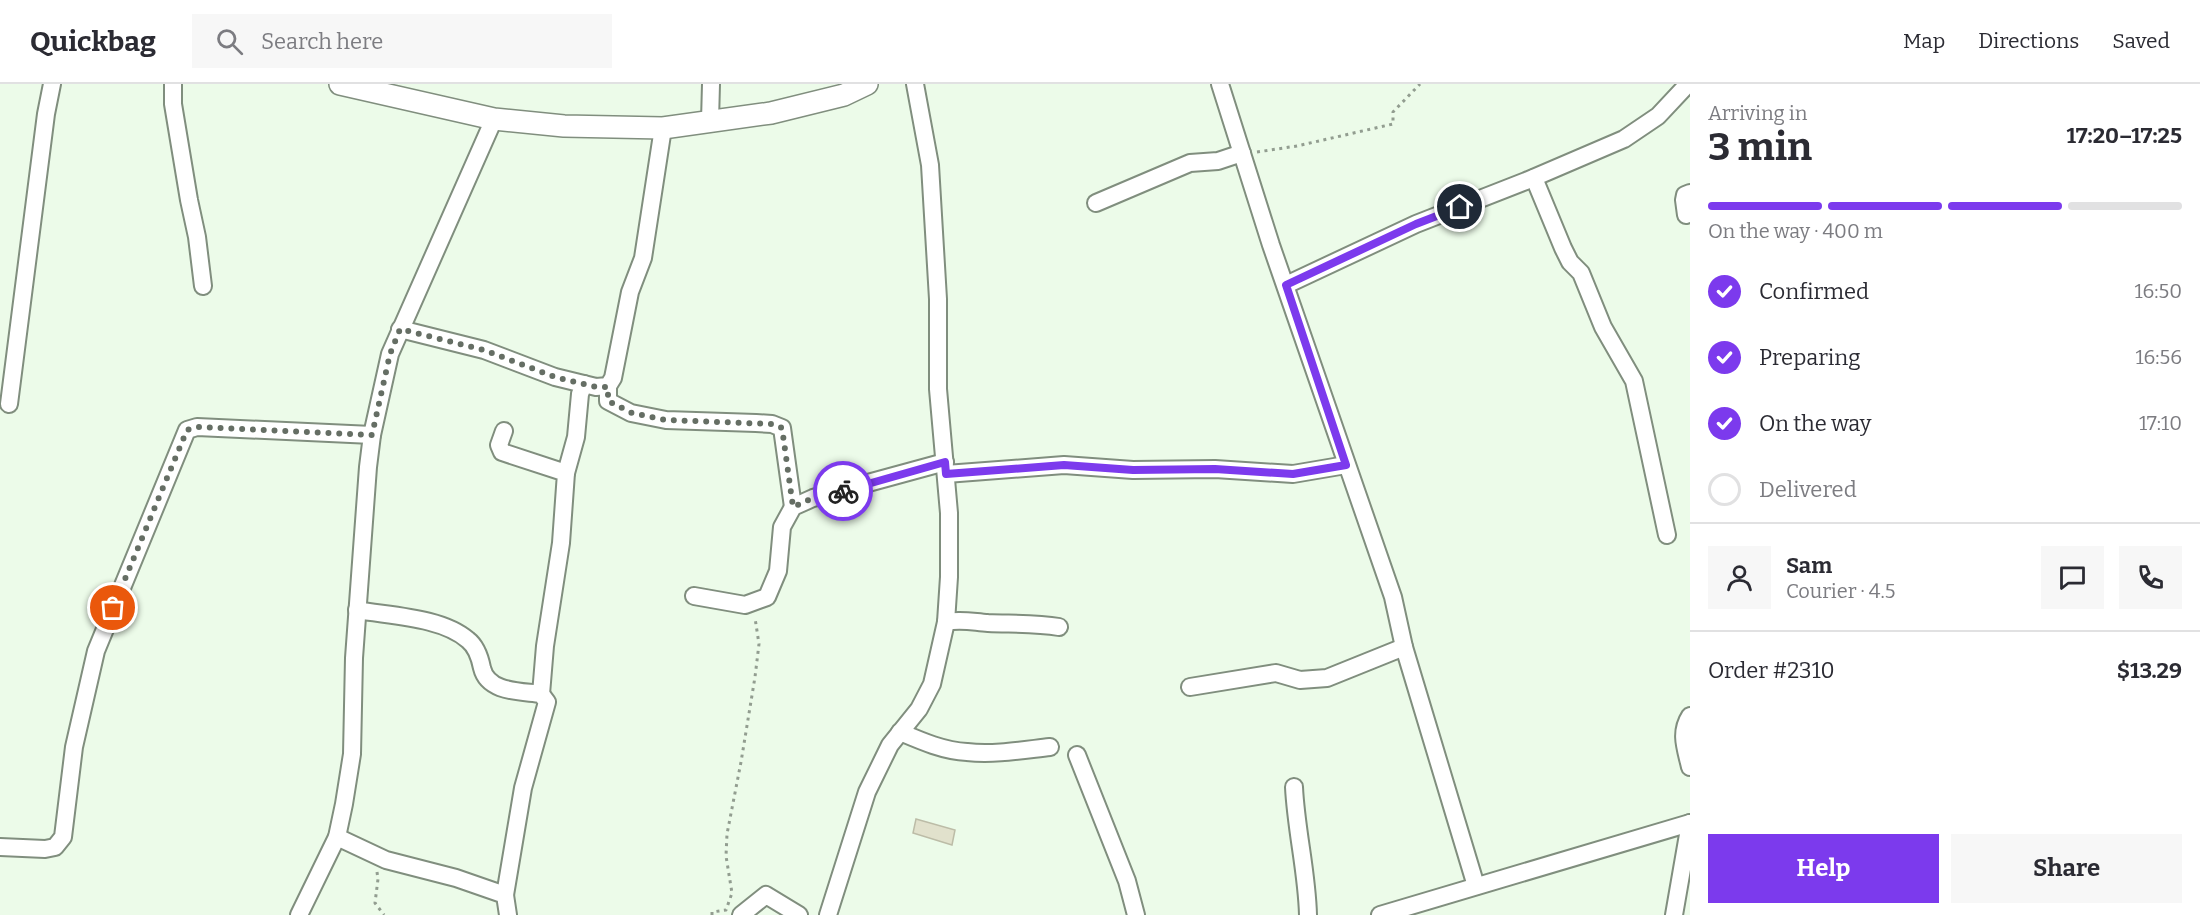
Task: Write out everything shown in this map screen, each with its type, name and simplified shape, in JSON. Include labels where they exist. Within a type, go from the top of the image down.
[{"type":"street","points":[[9,404],[46,114],[52,84]]},
{"type":"street","points":[[173,84],[173,104],[197,237],[203,286]]},
{"type":"street","points":[[340,84],[494,120],[564,126],[663,128],[771,113],[844,95],[867,84]]},
{"type":"street","points":[[710,121],[711,84]]},
{"type":"street","points":[[828,915],[867,792],[890,745],[919,709],[932,684],[946,622],[949,513],[938,388],[938,298],[930,165],[915,84]]},
{"type":"street","points":[[1220,84],[1271,245],[1393,597],[1404,647],[1476,886]]},
{"type":"street","points":[[1286,285],[1416,224],[1534,178],[1624,139],[1658,116],[1688,84]]},
{"type":"street","points":[[299,915],[337,837],[352,754],[357,610],[372,435],[390,354],[494,120]]},
{"type":"street","points":[[663,128],[643,258],[630,292],[613,378],[608,387],[608,401],[632,413],[666,420],[772,424],[782,428],[793,507]]},
{"type":"street","points":[[1096,203],[1190,163],[1218,161],[1242,153]]},
{"type":"street","points":[[1534,178],[1563,248],[1570,262],[1581,273],[1603,327],[1634,381],[1667,535]]},
{"type":"street","points":[[1686,215],[1684,200],[1685,195],[1690,192]]},
{"type":"street","points":[[400,329],[484,350],[555,377],[596,387],[608,387]]},
{"type":"street","points":[[507,907],[523,788],[547,702],[541,694],[545,646],[561,543],[566,473],[576,437],[580,394],[584,384]]},
{"type":"street","points":[[0,847],[45,849],[55,847],[63,837],[74,747],[96,651],[187,430],[197,427],[372,435]]},
{"type":"street","points":[[504,430],[499,445],[502,452],[566,473]]},
{"type":"street","points":[[694,596],[745,605],[767,597],[778,571],[782,526],[793,507],[813,498],[946,468],[1064,465],[1133,470],[1215,469],[1293,474],[1346,465]]},
{"type":"street","points":[[357,610],[422,620],[447,628],[467,638],[475,646],[484,675],[490,683],[497,687],[541,694]]},
{"type":"street","points":[[946,622],[962,619],[984,623],[1059,627]]},
{"type":"street","points":[[1190,687],[1276,673],[1300,680],[1327,678],[1404,647]]},
{"type":"street","points":[[1690,716],[1684,726],[1684,739],[1690,767]]},
{"type":"street","points":[[900,732],[928,744],[965,752],[1002,752],[1050,747]]},
{"type":"street","points":[[1077,755],[1127,881],[1137,915]]},
{"type":"street","points":[[1294,787],[1296,822],[1301,841],[1308,915]]},
{"type":"street","points":[[1380,915],[1690,823],[1674,915]]},
{"type":"street","points":[[337,837],[374,855],[456,878],[524,915]]},
{"type":"street","points":[[741,915],[766,895],[799,915]]},
{"type":"path","points":[[1242,153],[1297,146],[1393,124],[1392,112],[1420,84]]},
{"type":"path","points":[[712,915],[712,912],[726,910],[732,893],[726,856],[727,834],[741,762],[759,644],[754,614],[745,605]]},
{"type":"path","points":[[374,855],[378,879],[375,903],[384,915]]},
{"type":"building","points":[[916,819],[955,830],[952,845],[913,833]]},
{"type":"way so far","points":[[113,608],[187,430],[197,427],[372,435],[390,354],[400,329],[484,350],[555,377],[596,387],[608,387],[608,401],[632,413],[666,420],[772,424],[782,428],[793,507],[813,498],[843,491]]},
{"type":"route","points":[[843,491],[945,462],[946,474],[1064,465],[1091,465],[1133,470],[1215,469],[1293,474],[1346,465],[1286,285],[1416,224],[1460,207]]}]
